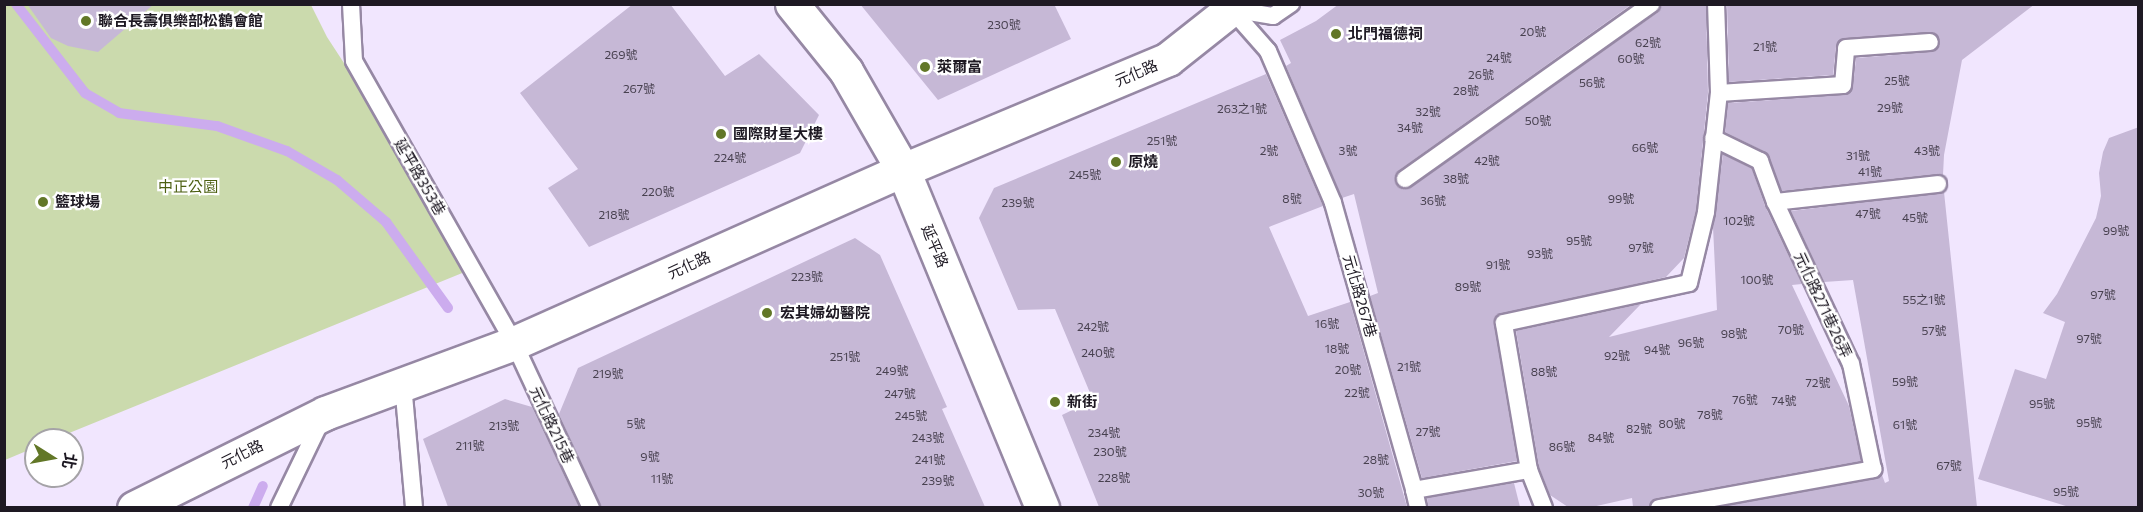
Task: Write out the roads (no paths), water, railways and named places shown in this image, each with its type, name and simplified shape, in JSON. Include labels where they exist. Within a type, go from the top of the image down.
[{"type":"street","name":"延平路","points":[[792,4],[846,71],[903,170],[1042,507]]},
{"type":"street","name":"元化路","points":[[134,507],[325,413],[514,343],[903,170],[1168,59],[1232,7]]},
{"type":"lane","name":"延平路353巷","points":[[351,4],[354,61],[514,343]]},
{"type":"lane","points":[[1232,7],[1273,16],[1291,4]]},
{"type":"lane","points":[[1405,179],[1651,4]]},
{"type":"lane","points":[[1544,507],[1529,470],[1504,323],[1689,283],[1706,212],[1719,93],[1716,4]]},
{"type":"lane","name":"元化路267巷","points":[[1232,7],[1268,51],[1333,203],[1418,507]]},
{"type":"lane","points":[[1719,93],[1843,85],[1846,48],[1930,42]]},
{"type":"lane","name":"元化路271巷26弄","points":[[1659,507],[1873,469],[1851,364],[1775,202],[1760,161],[1713,138]]},
{"type":"lane","points":[[1775,202],[1938,184]]},
{"type":"lane","name":"元化路215巷","points":[[514,343],[591,507]]},
{"type":"lane","points":[[403,384],[414,507]]},
{"type":"lane","points":[[279,507],[325,413]]},
{"type":"lane","points":[[1414,490],[1529,470]]},
{"type":"waterway","points":[[16,4],[85,93],[119,113],[217,126],[287,151],[337,180],[386,222],[448,308]]},
{"type":"waterway","points":[[253,508],[263,486]]},
{"type":"place","name":"聯合長壽俱樂部松鶴會館","points":[[86,21]]},
{"type":"place","name":"北門福德祠","points":[[1336,34]]},
{"type":"place","name":"萊爾富","points":[[925,67]]},
{"type":"place","name":"國際財星大樓","points":[[721,134]]},
{"type":"place","name":"原燒","points":[[1116,162]]},
{"type":"place","name":"籃球場","points":[[43,202]]},
{"type":"place","name":"宏其婦幼醫院","points":[[767,313]]},
{"type":"place","name":"新街","points":[[1055,402]]},
{"type":"park label","name":"中正公園","points":[[188,187]]}]
